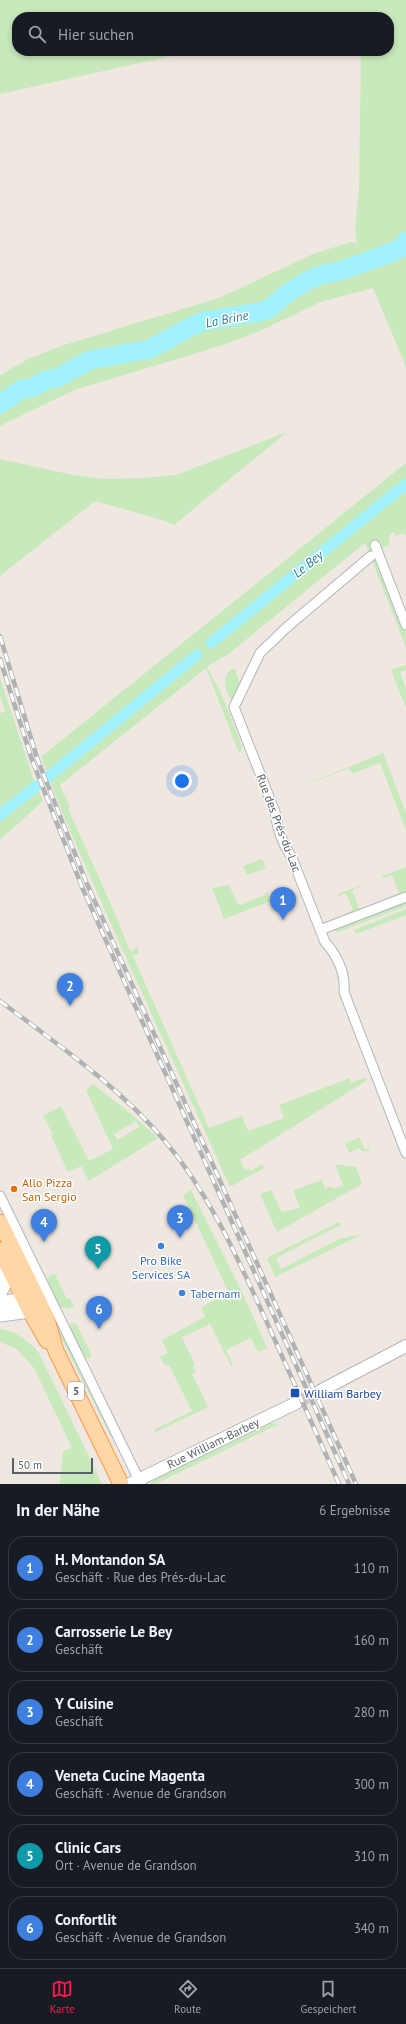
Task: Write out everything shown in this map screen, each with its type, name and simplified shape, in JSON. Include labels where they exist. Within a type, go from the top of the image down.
[{"type":"main road","name":"5","points":[[0,1222],[31,1303]]},
{"type":"main road","name":"5","points":[[2,1256],[31,1303],[48,1323],[56,1351],[121,1484]]},
{"type":"main road","name":"5","points":[[0,1293],[6,1281],[2,1256]]},
{"type":"main road","points":[[0,1303],[31,1303]]},
{"type":"main road","points":[[0,1315],[31,1303]]},
{"type":"street","points":[[375,545],[406,625]]},
{"type":"street","name":"Rue des Prés-du-Lac","points":[[371,556],[286,628],[260,653],[234,707],[275,812],[276,821],[287,851],[292,858],[325,942],[334,951],[345,981],[344,992],[406,1153]]},
{"type":"street","points":[[320,930],[406,898]]},
{"type":"street","points":[[0,1196],[137,1483]]},
{"type":"street","points":[[320,1391],[406,1346]]},
{"type":"street","name":"Rue William-Barbey","points":[[137,1483],[296,1403]]},
{"type":"green space","points":[[0,0],[406,0],[406,367],[373,288],[320,302],[260,331],[220,346],[74,390],[0,426],[0,375],[30,358],[61,346],[219,298],[313,254],[351,242],[357,244],[355,230],[359,191],[361,56],[394,56],[394,12],[12,12],[12,56],[171,56],[0,94]]},
{"type":"green space","points":[[287,432],[174,525],[162,520],[95,501],[0,576],[0,459],[73,475],[104,479],[145,478],[176,475]]},
{"type":"green space","points":[[406,463],[406,536],[404,533],[396,536],[394,532],[389,534],[390,538],[388,539],[390,545],[381,548],[372,547],[406,634],[406,647],[365,543],[227,655],[207,667],[221,693],[242,746],[239,753],[206,668],[60,785],[70,807],[68,808],[129,949],[132,952],[137,946],[139,953],[133,956],[209,1128],[242,1116],[248,1131],[284,1118],[279,1105],[350,1078],[351,1083],[366,1077],[366,1081],[240,1160],[245,1170],[249,1169],[251,1171],[262,1164],[264,1168],[230,1187],[79,852],[41,757]]},
{"type":"green space","points":[[406,665],[406,670],[400,672],[406,688],[406,708],[391,670]]},
{"type":"green space","points":[[232,669],[235,669],[240,685],[232,701],[226,689],[225,679],[226,675]]},
{"type":"green space","points":[[0,678],[33,778],[43,801],[0,840],[0,713],[5,712],[0,696]]},
{"type":"green space","points":[[383,753],[406,813],[406,830],[380,763],[352,774],[349,768],[282,794]]},
{"type":"green space","points":[[262,859],[266,868],[247,875],[243,866]]},
{"type":"green space","points":[[406,867],[406,893],[390,899],[390,897],[399,893],[392,875],[383,878],[382,876]]},
{"type":"green space","points":[[229,885],[238,904],[241,905],[265,895],[267,892],[271,901],[224,919],[212,888]]},
{"type":"green space","points":[[361,885],[352,890],[359,909],[369,907],[346,916],[345,914],[353,910],[346,893],[338,896],[338,894]]},
{"type":"green space","points":[[406,902],[406,906],[336,933],[335,931],[338,928]]},
{"type":"green space","points":[[406,909],[406,915],[356,934],[354,930]]},
{"type":"green space","points":[[93,1084],[130,1113],[158,1138],[89,1181],[81,1166],[68,1172],[51,1135],[53,1134],[43,1116],[61,1106],[89,1161],[113,1149],[86,1090]],"holes":[[[136,1121],[139,1127],[117,1140],[114,1134]]]},
{"type":"green space","points":[[359,1137],[365,1150],[369,1148],[370,1150],[364,1152],[358,1148],[349,1153],[345,1144]]},
{"type":"green space","points":[[335,1164],[356,1167],[362,1184],[277,1232],[260,1194],[271,1190],[282,1212],[300,1208],[293,1190],[322,1180],[325,1189],[332,1186],[333,1189],[343,1185]]},
{"type":"green space","points":[[191,1190],[244,1296],[267,1348],[258,1352],[251,1338],[226,1350],[233,1365],[231,1366],[210,1324],[182,1337],[195,1365],[193,1366],[196,1372],[192,1374],[208,1407],[154,1433],[155,1429],[192,1411],[169,1365],[165,1365],[160,1357],[168,1353],[162,1340],[205,1317],[201,1307],[229,1293],[183,1195]]},
{"type":"green space","points":[[339,1222],[341,1225],[276,1258],[281,1269],[339,1239],[363,1234],[275,1277],[267,1258]]},
{"type":"green space","points":[[55,1274],[59,1275],[56,1277],[67,1299],[70,1298],[74,1306],[69,1309],[60,1307],[48,1282],[49,1276]]},
{"type":"green space","points":[[49,1305],[112,1432],[111,1437],[46,1308]]},
{"type":"green space","points":[[71,1323],[76,1323],[91,1354],[90,1359],[85,1358],[70,1328]]},
{"type":"green space","points":[[0,1329],[12,1332],[22,1337],[39,1353],[102,1484],[60,1484],[63,1451],[72,1448],[34,1368],[17,1349],[0,1342]]},
{"type":"green space","points":[[272,1423],[279,1424],[155,1484],[150,1484],[155,1479]]},
{"type":"waterway","name":"La Brine","points":[[0,404],[22,389],[34,387],[46,380],[57,378],[90,360],[150,349],[194,325],[205,321],[260,312],[269,309],[289,292],[307,281],[320,275],[340,271],[387,254],[401,248],[406,241]]},
{"type":"waterway","name":"Le Bey","points":[[211,643],[406,484]]},
{"type":"waterway","name":"Le Bey","points":[[48,777],[197,655]]},
{"type":"waterway","name":"Le Bey","points":[[0,815],[37,786]]},
{"type":"tunnel","points":[[296,1403],[320,1391]]},
{"type":"railway","points":[[0,636],[37,758],[87,884],[356,1484]]},
{"type":"railway","points":[[0,659],[32,760],[82,887],[349,1484]]},
{"type":"railway","points":[[0,1001],[65,1049],[127,1101],[164,1140],[195,1181],[232,1248],[339,1484]]},
{"type":"place","name":"H. Montandon SA","points":[[283,920]]},
{"type":"place","name":"Carrosserie Le Bey","points":[[70,1006]]},
{"type":"place","name":"Allo Pizza San Sergio","points":[[14,1189]]},
{"type":"place","name":"Y Cuisine","points":[[180,1238]]},
{"type":"place","name":"Veneta Cucine Magenta","points":[[44,1242]]},
{"type":"place","name":"Pro Bike Services SA","points":[[161,1246]]},
{"type":"place","name":"Clinic Cars","points":[[98,1269]]},
{"type":"place","name":"Tabernam","points":[[182,1293]]},
{"type":"place","name":"Confortlit","points":[[99,1329]]},
{"type":"place","name":"William Barbey","points":[[295,1393]]}]
